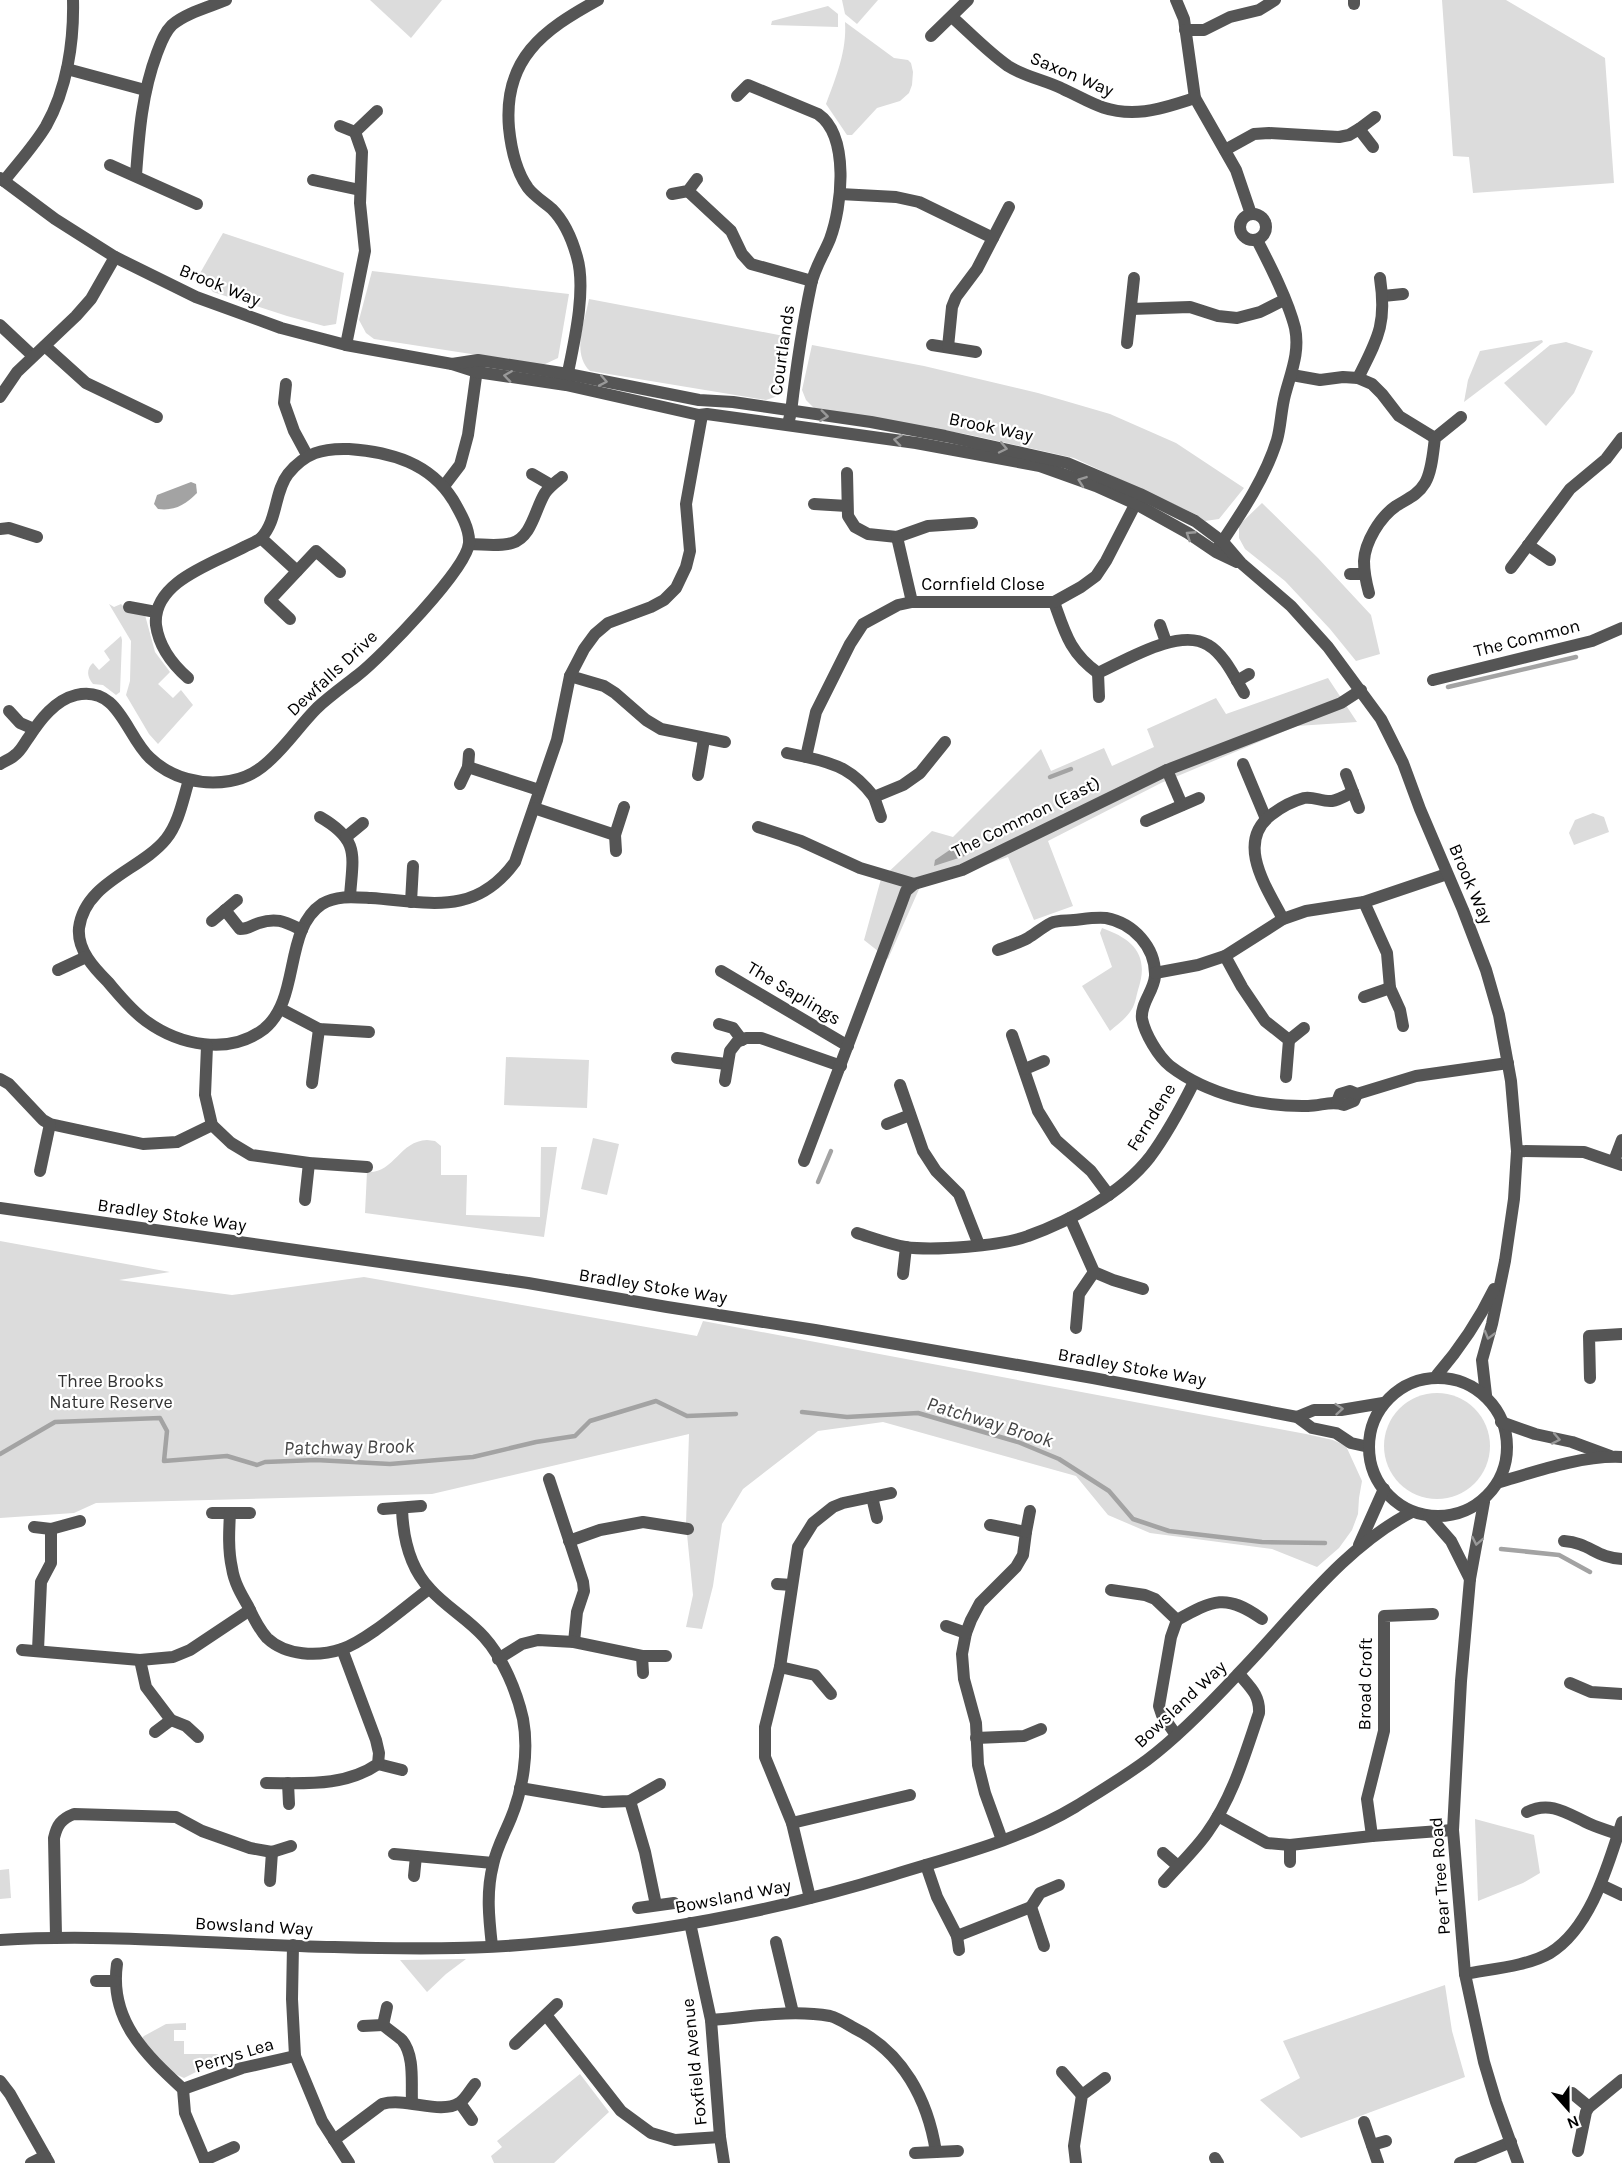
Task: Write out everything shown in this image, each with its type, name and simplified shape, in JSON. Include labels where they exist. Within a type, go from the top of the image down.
[{"type":"street","points":[[2,180],[46,125],[57,100],[67,69],[73,0]]},
{"type":"street","points":[[567,379],[581,288],[578,258],[567,229],[552,210],[528,188],[516,164],[510,136],[509,104],[511,86],[519,64],[534,43],[565,18],[598,0]]},
{"type":"street","points":[[931,36],[968,0]]},
{"type":"street","points":[[1176,0],[1184,19],[1195,98],[1241,180],[1251,214]]},
{"type":"street","points":[[1185,30],[1204,30],[1230,17],[1259,10],[1275,0]]},
{"type":"street","points":[[136,175],[145,90],[162,38],[180,19],[220,1]]},
{"type":"street","name":"Saxon Way","points":[[952,17],[1008,66],[1062,88],[1099,108],[1133,112],[1155,110],[1195,98]]},
{"type":"street","points":[[67,69],[145,90]]},
{"type":"street","points":[[737,96],[748,85],[746,72]]},
{"type":"street","name":"Courtlands","points":[[748,85],[824,119],[832,129],[837,141],[840,195],[831,237],[812,281],[789,418]]},
{"type":"street","points":[[355,132],[377,111]]},
{"type":"street","points":[[1225,150],[1254,134],[1339,137],[1349,135],[1375,117]]},
{"type":"street","points":[[340,126],[355,132],[362,152],[360,190],[365,251],[346,345]]},
{"type":"street","points":[[1359,129],[1372,147]]},
{"type":"street","points":[[111,165],[197,204]]},
{"type":"street","points":[[672,194],[688,191],[697,179]]},
{"type":"street","name":"Brook Way","points":[[2,180],[55,219],[115,257],[204,300],[281,328],[346,345],[452,364],[567,379],[702,409],[789,418],[1040,466],[1181,513],[1291,606],[1328,647],[1361,690],[1381,720],[1403,763],[1486,970],[1499,1016],[1508,1063],[1517,1151],[1514,1199],[1505,1261],[1482,1360],[1486,1395]]},
{"type":"street","points":[[313,180],[360,190]]},
{"type":"street","points":[[688,191],[731,231],[742,254],[752,264],[812,281]]},
{"type":"street","points":[[840,195],[896,197],[919,202],[993,238]]},
{"type":"street","points":[[948,347],[952,307],[956,297],[977,269],[1009,207]]},
{"type":"street","points":[[1251,214],[1259,215],[1266,224],[1263,235],[1257,240],[1246,238],[1240,230],[1242,219],[1251,214]]},
{"type":"street","points":[[1219,547],[1267,468],[1278,438],[1285,395],[1292,375],[1297,348],[1295,329],[1257,240]]},
{"type":"street","points":[[0,397],[17,372],[91,299],[115,257]]},
{"type":"street","points":[[1127,343],[1134,278]]},
{"type":"street","points":[[1358,378],[1382,327],[1383,296],[1380,278]]},
{"type":"street","points":[[1383,296],[1403,294]]},
{"type":"street","points":[[1131,309],[1190,307],[1218,316],[1237,318],[1260,312],[1284,300]]},
{"type":"street","points":[[0,325],[33,356]]},
{"type":"street","points":[[933,345],[976,352]]},
{"type":"street","points":[[45,346],[86,383],[157,417]]},
{"type":"street","points":[[444,486],[460,465],[468,435],[478,366]]},
{"type":"street","points":[[1292,375],[1320,380],[1358,378],[1372,384],[1399,416],[1435,438]]},
{"type":"street","points":[[286,384],[284,403],[307,455]]},
{"type":"street","points":[[189,780],[174,826],[166,839],[104,887],[84,912],[79,928],[81,943],[86,957],[130,1008],[160,1031],[207,1046],[229,1045],[248,1039],[265,1028],[281,1009],[302,930],[311,915],[322,904],[350,896],[439,903],[465,900],[483,894],[506,874],[515,862],[557,740],[570,676],[584,649],[595,634],[608,623],[651,607],[676,588],[686,567],[690,551],[686,504],[702,409]]},
{"type":"street","points":[[1369,593],[1364,574],[1364,558],[1375,530],[1385,516],[1418,492],[1425,484],[1435,438],[1461,417]]},
{"type":"street","points":[[1511,568],[1570,489],[1606,459],[1622,438]]},
{"type":"street","points":[[188,678],[176,668],[165,652],[158,635],[156,612],[163,597],[180,581],[261,538],[274,513],[286,477],[307,455],[330,448],[366,451],[404,458],[427,471],[444,486],[463,518],[469,544],[500,545],[514,543],[523,537],[551,485],[562,477]]},
{"type":"street","points":[[847,473],[848,516],[855,527],[868,534],[897,537],[928,526],[972,523]]},
{"type":"street","points":[[532,474],[551,485]]},
{"type":"street","name":"Cornfield Close","points":[[806,758],[816,712],[850,644],[863,624],[898,605],[912,602],[1054,602],[1096,576],[1138,499]]},
{"type":"street","points":[[814,504],[847,506]]},
{"type":"street","points":[[0,529],[9,528],[37,537]]},
{"type":"street","name":"Cornfield Close","points":[[897,537],[912,602]]},
{"type":"street","points":[[261,538],[297,571]]},
{"type":"street","name":"Dewfalls Drive","points":[[0,764],[17,754],[47,712],[76,695],[90,695],[105,699],[117,709],[148,757],[168,771],[189,780],[208,783],[232,780],[260,769],[277,754],[296,729],[319,706],[359,675],[419,614],[448,582],[461,563],[469,544]]},
{"type":"street","points":[[1528,545],[1550,560]]},
{"type":"street","points":[[290,619],[270,600],[316,550],[340,572]]},
{"type":"street","points":[[1350,573],[1364,574]]},
{"type":"street","name":"Cornfield Close","points":[[1054,602],[1070,645],[1078,657],[1098,673]]},
{"type":"street","points":[[129,607],[156,612]]},
{"type":"street","points":[[1160,625],[1166,642]]},
{"type":"street","name":"The Common","points":[[1437,682],[1592,641],[1622,628]]},
{"type":"street","points":[[1099,697],[1098,673],[1166,642],[1192,640],[1209,645],[1223,660],[1244,693]]},
{"type":"street","points":[[1237,681],[1249,674]]},
{"type":"street","points":[[570,676],[604,686],[646,720],[662,729],[725,742]]},
{"type":"street","name":"The Common (East)","points":[[914,884],[962,870],[1167,770],[1341,703],[1361,690]]},
{"type":"street","points":[[9,711],[20,723],[34,729]]},
{"type":"street","points":[[698,775],[704,739]]},
{"type":"street","points":[[874,797],[903,785],[920,773],[945,742]]},
{"type":"street","points":[[787,753],[831,762],[851,772],[874,797],[881,817]]},
{"type":"street","points":[[460,784],[468,761],[539,790]]},
{"type":"street","points":[[1243,764],[1266,819]]},
{"type":"street","points":[[1167,770],[1182,805]]},
{"type":"street","points":[[1346,774],[1359,808]]},
{"type":"street","points":[[1283,919],[1260,876],[1256,862],[1255,837],[1266,819],[1280,808],[1305,798],[1331,801],[1353,792]]},
{"type":"street","points":[[1146,821],[1199,798]]},
{"type":"street","points":[[616,851],[615,835],[624,807]]},
{"type":"street","points":[[534,808],[615,835]]},
{"type":"street","points":[[320,817],[346,837],[354,853],[350,896]]},
{"type":"street","points":[[346,837],[363,823]]},
{"type":"street","points":[[758,826],[801,841],[860,868],[914,884]]},
{"type":"street","points":[[411,902],[413,866]]},
{"type":"street","points":[[1155,973],[1198,965],[1225,956],[1283,919],[1305,911],[1364,902],[1447,874]]},
{"type":"street","points":[[804,1161],[906,891],[914,884]]},
{"type":"street","points":[[212,921],[237,900]]},
{"type":"street","points":[[1364,902],[1387,954],[1390,987],[1400,1010],[1402,1026]]},
{"type":"street","points":[[225,910],[240,929],[277,919],[302,930]]},
{"type":"street","points":[[998,950],[1027,938],[1053,922],[1108,919],[1136,931],[1149,950],[1155,973],[1151,991],[1143,1007],[1144,1026],[1158,1052],[1168,1064],[1194,1082]]},
{"type":"street","points":[[1225,956],[1265,1021],[1289,1040]]},
{"type":"street","points":[[58,970],[86,957]]},
{"type":"street","name":"The Saplings","points":[[721,971],[848,1046]]},
{"type":"street","points":[[1365,997],[1390,987]]},
{"type":"street","points":[[281,1009],[319,1029],[369,1032]]},
{"type":"street","points":[[719,1024],[733,1028],[742,1040]]},
{"type":"street","points":[[1286,1077],[1289,1040],[1304,1028]]},
{"type":"street","points":[[312,1083],[319,1029]]},
{"type":"street","points":[[1012,1035],[1038,1111],[1056,1140],[1091,1171],[1109,1195]]},
{"type":"street","points":[[725,1081],[726,1064],[730,1051],[746,1038],[761,1038],[841,1066]]},
{"type":"street","points":[[207,1046],[205,1095],[212,1125],[231,1143],[251,1155],[309,1163],[367,1167]]},
{"type":"street","points":[[677,1058],[726,1064]]},
{"type":"street","points":[[1025,1069],[1044,1061]]},
{"type":"street","name":"Ferndene","points":[[857,1233],[906,1247],[979,1245],[1026,1237],[1070,1218],[1109,1195],[1149,1158],[1175,1120],[1194,1082],[1229,1095],[1266,1103],[1309,1106],[1337,1102],[1340,1094],[1350,1091],[1357,1094],[1416,1076],[1508,1063]]},
{"type":"street","points":[[0,1079],[9,1084],[43,1120],[50,1124],[142,1144],[177,1142],[212,1125]]},
{"type":"street","points":[[900,1086],[923,1150],[936,1171],[959,1194],[979,1245]]},
{"type":"street","points":[[887,1124],[910,1115]]},
{"type":"street","points":[[40,1171],[50,1124]]},
{"type":"street","points":[[1517,1151],[1584,1152],[1618,1163],[1622,1140]]},
{"type":"street","points":[[305,1200],[309,1163]]},
{"type":"street","name":"Bradley Stoke Way","points":[[0,1208],[469,1275],[815,1330],[1104,1380],[1297,1417],[1312,1428],[1336,1433],[1352,1443],[1368,1447]]},
{"type":"street","points":[[1070,1218],[1094,1272],[1143,1289]]},
{"type":"street","points":[[903,1274],[906,1247]]},
{"type":"street","points":[[1076,1328],[1078,1294],[1094,1272]]},
{"type":"street","name":"Brook Way","points":[[1437,1375],[1461,1347],[1480,1318],[1500,1277]]},
{"type":"street","points":[[1590,1378],[1589,1336],[1622,1334]]},
{"type":"street","points":[[1437,1375],[1464,1380],[1486,1395],[1502,1422],[1505,1449],[1504,1472],[1500,1482],[1484,1502],[1463,1513],[1446,1517],[1412,1512],[1399,1504],[1384,1489],[1373,1468],[1368,1447],[1371,1424],[1383,1403],[1406,1386],[1437,1375]]},
{"type":"street","name":"Bradley Stoke Way","points":[[1297,1417],[1314,1410],[1341,1410],[1383,1403]]},
{"type":"street","points":[[1502,1422],[1616,1457]]},
{"type":"street","points":[[1500,1482],[1558,1466],[1616,1457]]},
{"type":"street","points":[[549,1479],[583,1582],[584,1591],[577,1612],[574,1642]]},
{"type":"street","name":"Bowsland Way","points":[[1358,1549],[1384,1489]]},
{"type":"street","points":[[810,1898],[792,1823],[765,1757],[765,1727],[780,1667],[798,1547],[813,1523],[833,1507],[891,1493]]},
{"type":"street","points":[[872,1497],[877,1518]]},
{"type":"street","name":"Pear Tree Road","points":[[1484,1502],[1470,1579],[1461,1681],[1453,1830],[1465,1974],[1484,2061],[1518,2163]]},
{"type":"street","points":[[383,1509],[422,1506]]},
{"type":"street","points":[[402,1509],[404,1540],[417,1570],[429,1589],[485,1638],[510,1681],[523,1720],[524,1764],[520,1788],[493,1863],[488,1889],[492,1946]]},
{"type":"street","points":[[1002,1840],[985,1793],[978,1765],[976,1723],[964,1679],[962,1654],[966,1633],[980,1603],[1016,1567],[1023,1555],[1030,1511]]},
{"type":"street","name":"Bowsland Way","points":[[0,1940],[56,1936],[334,1947],[492,1946],[596,1938],[690,1923],[810,1898],[926,1865],[1002,1840],[1057,1817],[1148,1759],[1239,1674],[1358,1549],[1386,1525],[1412,1512]]},
{"type":"street","points":[[212,1513],[250,1513]]},
{"type":"street","points":[[230,1513],[230,1557],[232,1571],[240,1592],[268,1638],[282,1648],[299,1653],[319,1653],[342,1649],[373,1632],[429,1589]]},
{"type":"street","points":[[1430,1516],[1451,1541],[1470,1579]]},
{"type":"street","points":[[34,1527],[51,1529],[80,1521]]},
{"type":"street","points":[[569,1541],[624,1524],[643,1522],[688,1529]]},
{"type":"street","points":[[990,1525],[1026,1532]]},
{"type":"street","points":[[38,1650],[41,1582],[51,1563],[51,1529]]},
{"type":"street","points":[[1564,1541],[1579,1542],[1603,1557],[1622,1559]]},
{"type":"street","points":[[777,1584],[792,1585]]},
{"type":"street","points":[[1111,1590],[1145,1594],[1155,1599],[1177,1620]]},
{"type":"street","points":[[1176,1735],[1162,1716],[1159,1706],[1171,1637],[1177,1620],[1202,1606],[1219,1601],[1244,1606],[1262,1618]]},
{"type":"street","points":[[22,1650],[140,1660],[173,1657],[182,1654],[250,1610]]},
{"type":"street","name":"Broad Croft","points":[[1372,1836],[1367,1799],[1384,1731],[1384,1616],[1433,1614]]},
{"type":"street","points":[[946,1626],[966,1633]]},
{"type":"street","points":[[498,1659],[522,1644],[538,1640],[574,1642],[642,1656],[666,1656]]},
{"type":"street","points":[[342,1649],[376,1740],[379,1754],[378,1764]]},
{"type":"street","points":[[642,1656],[643,1673]]},
{"type":"street","points":[[140,1660],[146,1687],[171,1720],[186,1726],[198,1737]]},
{"type":"street","points":[[780,1667],[815,1676],[831,1694]]},
{"type":"street","points":[[1164,1882],[1206,1834],[1237,1778],[1259,1713],[1260,1702],[1256,1693],[1239,1674]]},
{"type":"street","points":[[1570,1683],[1591,1692],[1622,1694]]},
{"type":"street","points":[[155,1732],[171,1720]]},
{"type":"street","points":[[976,1738],[1024,1736],[1041,1729]]},
{"type":"street","points":[[266,1784],[333,1782],[359,1775],[378,1764],[402,1770]]},
{"type":"street","points":[[288,1783],[289,1804]]},
{"type":"street","points":[[520,1788],[603,1802],[630,1801],[660,1784]]},
{"type":"street","points":[[792,1823],[910,1795]]},
{"type":"street","points":[[630,1801],[645,1852],[656,1905]]},
{"type":"street","points":[[1465,1974],[1532,1960],[1550,1953],[1568,1937],[1584,1917],[1601,1885],[1620,1828],[1589,1823],[1560,1809],[1544,1807],[1527,1812]]},
{"type":"street","points":[[56,1936],[54,1838],[57,1826],[65,1817],[74,1814],[177,1816],[202,1831],[226,1841],[272,1852],[291,1846]]},
{"type":"street","points":[[1218,1816],[1267,1843],[1290,1845],[1453,1830]]},
{"type":"street","points":[[1290,1845],[1290,1862]]},
{"type":"street","points":[[270,1881],[272,1852]]},
{"type":"street","points":[[1163,1853],[1178,1866]]},
{"type":"street","points":[[394,1854],[493,1863]]},
{"type":"street","points":[[414,1876],[416,1856]]},
{"type":"street","points":[[926,1865],[937,1897],[957,1936],[959,1950]]},
{"type":"street","points":[[957,1936],[1031,1907],[1040,1893],[1059,1885]]},
{"type":"street","points":[[1601,1885],[1622,1895]]},
{"type":"street","points":[[638,1908],[674,1903]]},
{"type":"street","points":[[1031,1907],[1044,1946]]},
{"type":"street","name":"Foxfield Avenue","points":[[690,1923],[711,2020],[724,2163]]},
{"type":"street","points":[[776,1942],[793,2013]]},
{"type":"street","points":[[293,1945],[292,1999],[295,2056],[312,2102],[349,2163]]},
{"type":"street","name":"Perrys Lea","points":[[117,1964],[116,1996],[132,2036],[149,2058],[183,2089],[185,2113],[205,2161],[234,2147]]},
{"type":"street","points":[[96,1981],[115,1981]]},
{"type":"street","points":[[515,2044],[557,2004]]},
{"type":"street","points":[[382,2025],[387,2007]]},
{"type":"street","points":[[711,2020],[793,2013],[832,2016],[866,2033],[891,2054],[911,2078],[921,2095],[933,2130],[936,2152]]},
{"type":"street","points":[[546,2015],[621,2110],[643,2128],[651,2133],[675,2140],[720,2137]]},
{"type":"street","points":[[363,2026],[382,2025],[401,2040],[408,2050],[411,2061],[412,2102]]},
{"type":"street","name":"Perrys Lea","points":[[183,2089],[242,2068],[295,2056]]},
{"type":"street","points":[[1062,2072],[1082,2095]]},
{"type":"street","points":[[1076,2163],[1074,2146],[1082,2095],[1105,2078]]},
{"type":"street","points":[[1578,2151],[1589,2107],[1622,2080]]},
{"type":"street","points":[[0,2081],[10,2094],[47,2159],[31,2163]]},
{"type":"street","points":[[334,2140],[382,2104],[412,2102],[445,2108],[460,2103],[475,2084]]},
{"type":"street","points":[[1572,2093],[1589,2107]]},
{"type":"street","points":[[460,2103],[472,2120]]},
{"type":"street","points":[[1364,2122],[1378,2163]]},
{"type":"street","points":[[1372,2145],[1386,2141]]},
{"type":"street","points":[[1460,2163],[1510,2142]]},
{"type":"street","points":[[915,2153],[958,2151]]},
{"type":"green space","points":[[370,0],[442,0],[411,38]]},
{"type":"green space","points":[[842,0],[878,0],[857,24],[845,14]]},
{"type":"green space","points":[[1442,0],[1506,0],[1605,58],[1614,183],[1473,193],[1469,157],[1453,156]]},
{"type":"green space","points":[[828,6],[838,14],[838,27],[771,25],[772,21]]},
{"type":"green space","points":[[845,22],[894,58],[908,60],[913,72],[909,93],[900,101],[877,108],[852,135],[847,135],[826,104],[843,54]]},
{"type":"green space","points":[[223,233],[344,273],[336,324],[324,326],[213,292],[199,275]]},
{"type":"green space","points":[[372,271],[569,294],[558,358],[543,365],[374,339],[366,333],[359,320]]},
{"type":"green space","points":[[589,299],[789,337],[783,389],[775,397],[766,400],[590,371],[584,364],[580,346]]},
{"type":"green space","points":[[1542,340],[1543,342],[1464,402],[1468,380],[1480,351]]},
{"type":"green space","points":[[1566,342],[1593,351],[1574,393],[1546,426],[1504,383],[1550,345]]},
{"type":"green space","points":[[812,345],[924,366],[1038,393],[1110,414],[1176,443],[1244,488],[1219,519],[1205,521],[1197,515],[1074,458],[966,434],[816,410],[806,400],[802,390]]},
{"type":"green space","points":[[1262,503],[1371,615],[1380,654],[1356,661],[1285,581],[1245,549],[1239,538],[1239,525]]},
{"type":"green space","points":[[109,604],[114,607],[121,604],[125,608],[145,615],[155,652],[170,672],[158,684],[173,698],[181,690],[193,705],[158,744],[149,734],[126,695],[130,681],[131,641]]},
{"type":"green space","points":[[121,636],[120,692],[116,695],[103,685],[93,684],[89,679],[88,670],[93,663],[99,670],[110,660],[104,651]]},
{"type":"green space","points":[[1328,678],[1357,722],[1297,726],[1161,783],[1048,841],[1073,906],[1034,920],[1008,857],[920,887],[888,959],[864,940],[881,879],[932,831],[953,837],[1041,749],[1051,771],[1104,748],[1112,766],[1154,747],[1147,729],[1216,698],[1226,714]]},
{"type":"green space","points":[[1593,813],[1604,817],[1609,832],[1574,845],[1569,833],[1575,820]]},
{"type":"green space","points":[[1102,928],[1130,943],[1140,958],[1142,967],[1133,1007],[1126,1017],[1110,1031],[1082,986],[1112,967],[1100,933]]},
{"type":"green space","points":[[506,1057],[589,1060],[587,1108],[504,1105]]},
{"type":"green space","points":[[593,1138],[619,1144],[607,1195],[581,1189]]},
{"type":"green space","points":[[427,1140],[435,1141],[441,1146],[441,1175],[467,1175],[466,1215],[540,1217],[541,1147],[557,1147],[544,1237],[365,1213],[367,1172],[384,1168],[410,1146]]},
{"type":"green space","name":"Three Brooks Nature Reserve","points":[[0,1241],[170,1272],[119,1280],[232,1295],[364,1277],[697,1336],[703,1321],[1306,1434],[1333,1440],[1346,1446],[1362,1481],[1358,1514],[1352,1530],[1339,1548],[1317,1567],[1272,1549],[1150,1533],[1108,1515],[1076,1476],[883,1422],[818,1431],[743,1489],[722,1524],[713,1586],[702,1629],[686,1627],[693,1595],[686,1524],[689,1434],[432,1494],[96,1503],[74,1513],[0,1518]]},
{"type":"green space","points":[[1437,1393],[1457,1397],[1474,1409],[1486,1426],[1490,1446],[1486,1466],[1474,1483],[1457,1495],[1437,1499],[1417,1495],[1400,1483],[1388,1466],[1384,1446],[1388,1426],[1400,1409],[1417,1397]]},
{"type":"green space","points":[[1475,1819],[1534,1835],[1540,1873],[1523,1883],[1478,1901]]},
{"type":"green space","points":[[9,1869],[11,1898],[0,1899],[0,1870]]},
{"type":"green space","points":[[466,1959],[427,1992],[400,1960]]},
{"type":"green space","points":[[1445,1985],[1452,2031],[1465,2077],[1301,2138],[1260,2100],[1300,2078],[1283,2041]]},
{"type":"green space","points":[[186,2023],[186,2030],[174,2030],[174,2041],[184,2041],[184,2054],[218,2054],[218,2061],[184,2078],[166,2066],[141,2039],[166,2024]]},
{"type":"green space","points":[[580,2074],[609,2112],[554,2163],[494,2163],[491,2156],[502,2147],[497,2141]]},
{"type":"shaded area","points":[[191,482],[196,484],[197,493],[184,504],[175,508],[158,509],[154,504],[157,495]]},
{"type":"shaded area","points":[[957,845],[965,856],[934,866],[935,860]]},
{"type":"waterway","points":[[1448,687],[1576,657]]},
{"type":"waterway","points":[[1050,777],[1071,769]]},
{"type":"waterway","points":[[818,1182],[831,1151]]},
{"type":"waterway","name":"Patchway Brook","points":[[0,1454],[55,1422],[160,1418],[167,1431],[164,1461],[227,1456],[257,1465],[265,1462],[316,1460],[390,1464],[473,1457],[536,1442],[575,1436],[590,1421],[656,1401],[687,1416],[736,1414]]},
{"type":"waterway","name":"Patchway Brook","points":[[802,1412],[847,1417],[918,1413],[1018,1442],[1059,1459],[1109,1491],[1133,1519],[1169,1531],[1262,1542],[1325,1543]]},
{"type":"waterway","name":"Patchway Brook","points":[[1501,1549],[1559,1555],[1590,1572]]}]
